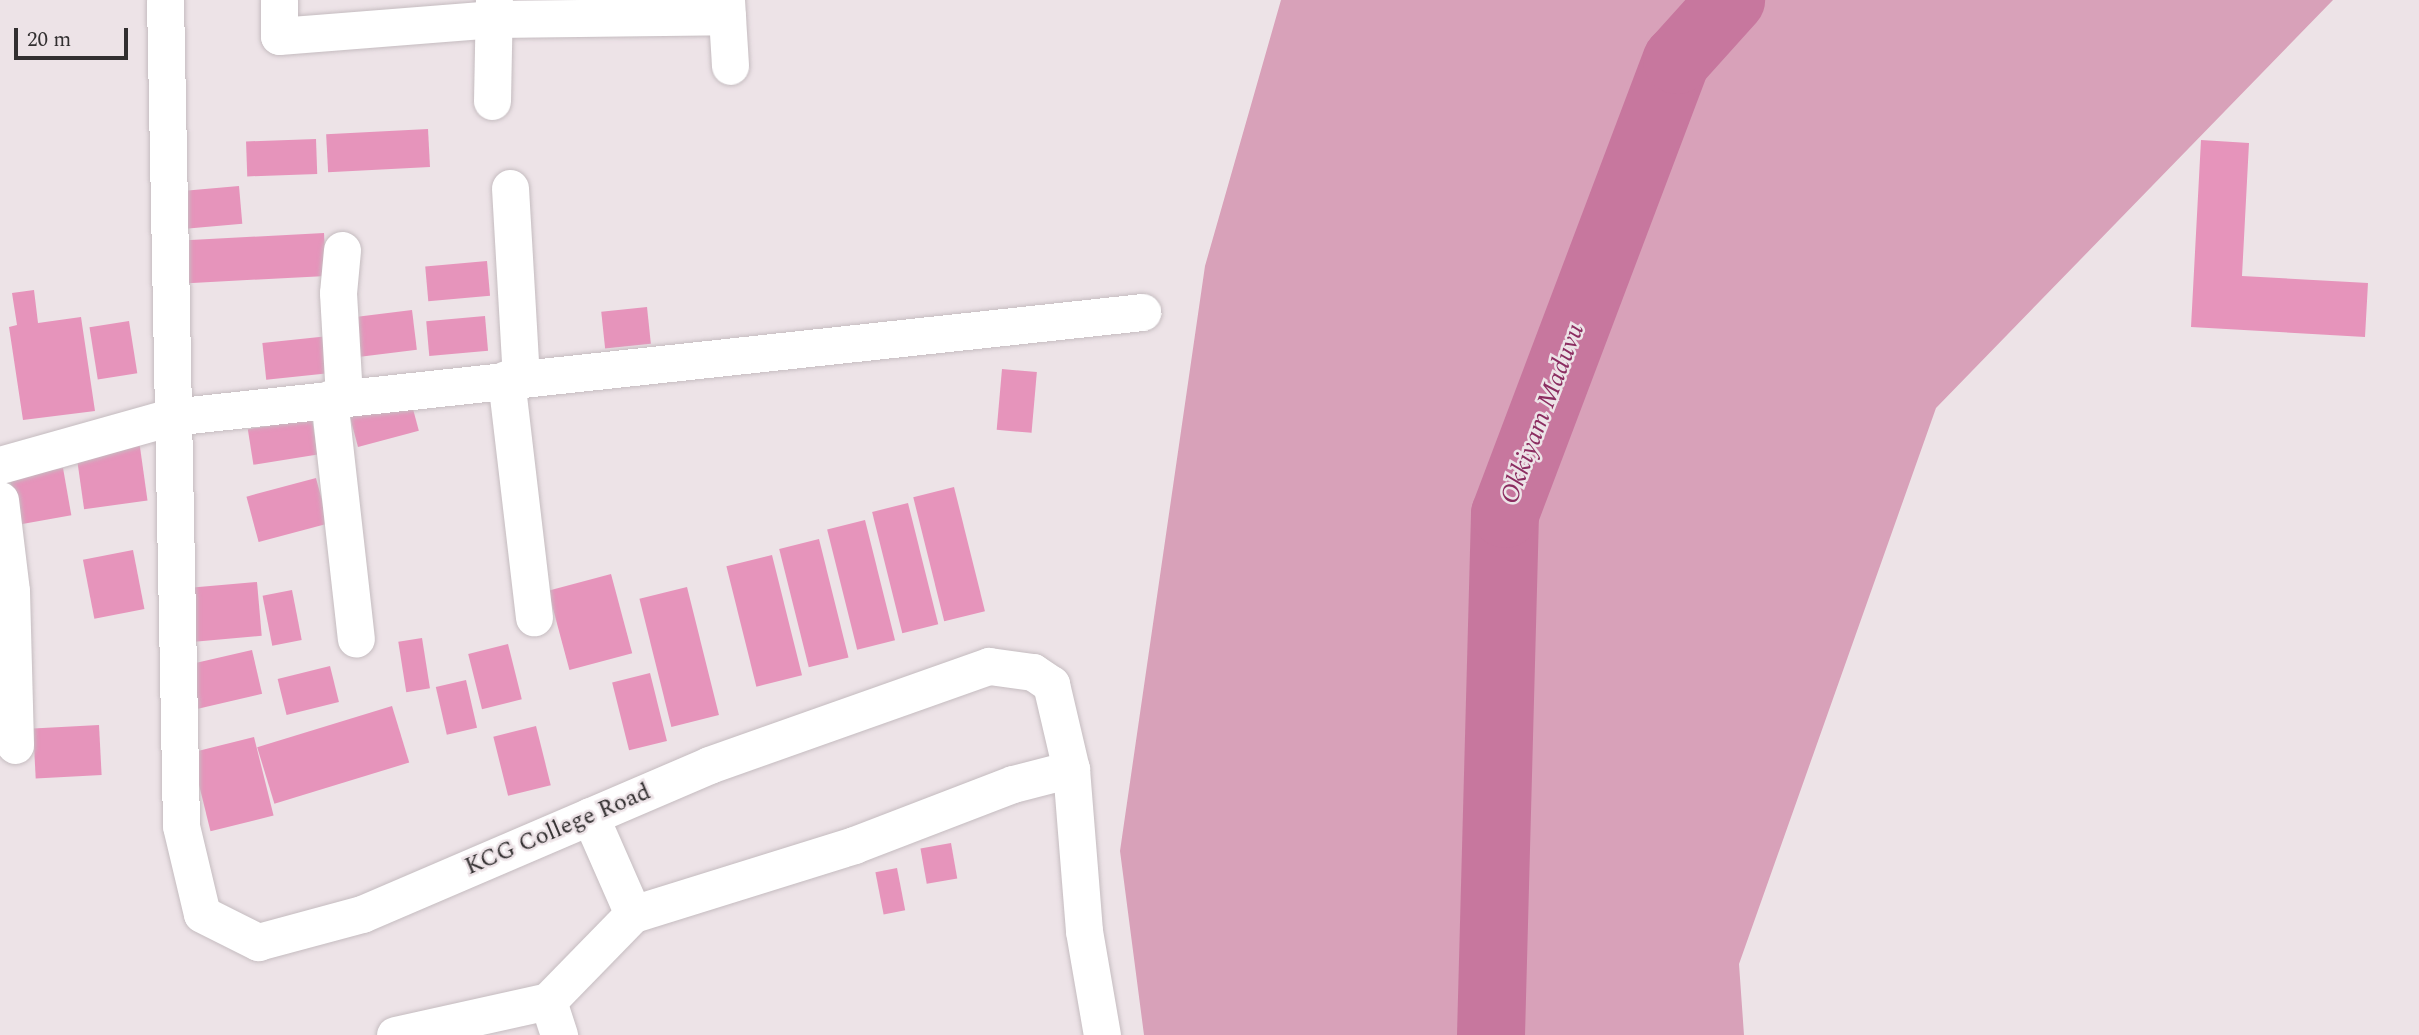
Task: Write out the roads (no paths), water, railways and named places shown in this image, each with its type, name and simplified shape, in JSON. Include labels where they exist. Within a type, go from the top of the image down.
[{"type":"street","points":[[165,0],[172,417]]},
{"type":"street","points":[[279,0],[279,36],[494,9],[726,8],[730,66]]},
{"type":"street","points":[[492,101],[494,9]]},
{"type":"street","points":[[510,188],[534,617]]},
{"type":"street","points":[[342,250],[338,293],[337,398],[356,638]]},
{"type":"street","points":[[0,464],[172,417],[519,377],[1142,312]]},
{"type":"street","name":"KCG College Road","points":[[172,417],[181,826],[202,914],[258,942],[362,914],[709,765],[989,666],[1033,672],[1051,684],[1071,769],[1084,931],[1102,1035]]},
{"type":"street","points":[[0,500],[11,591],[16,745]]},
{"type":"street","points":[[395,1035],[548,1001],[633,914],[854,845],[1013,784],[1071,769]]},
{"type":"street","points":[[590,816],[633,914]]},
{"type":"street","points":[[548,1001],[559,1035]]},
{"type":"waterway","name":"Okkiyam Maduvu","points":[[1491,1035],[1505,514],[1677,60],[1731,0]]}]
